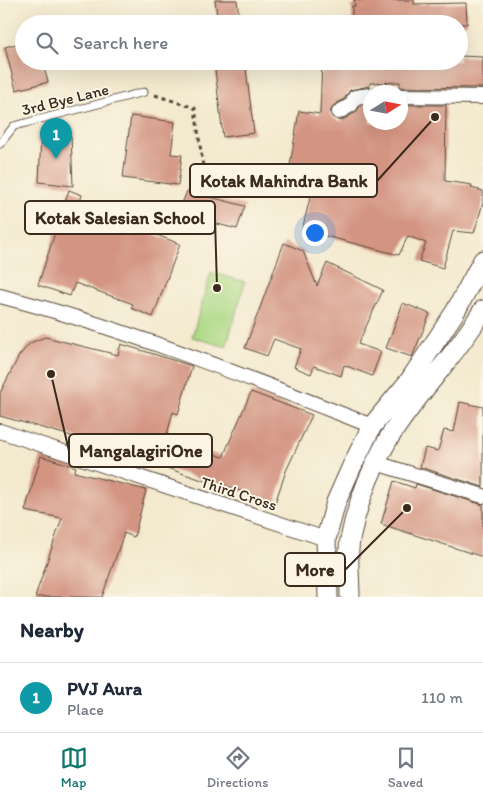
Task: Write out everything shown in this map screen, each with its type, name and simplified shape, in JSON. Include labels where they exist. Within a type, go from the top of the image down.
[{"type":"street","points":[[339,112],[351,105],[355,97],[363,96]]},
{"type":"street","points":[[408,96],[483,97]]},
{"type":"street","points":[[328,597],[326,539],[336,502],[372,426],[410,380],[455,312],[483,260]]},
{"type":"street","points":[[0,296],[51,309],[181,352],[372,426]]},
{"type":"street","points":[[350,597],[350,541],[361,500],[376,463],[396,429],[439,374],[483,310]]},
{"type":"street","name":"Third Cross","points":[[0,431],[326,539]]},
{"type":"street","points":[[376,463],[483,496]]},
{"type":"lane","name":"3rd Bye Lane","points":[[0,144],[14,126],[144,92]]},
{"type":"path","points":[[144,92],[195,108],[203,168],[199,187]]},
{"type":"green space","points":[[211,272],[245,282],[226,347],[192,337]]},
{"type":"building","points":[[215,0],[237,0],[239,15],[217,15]]},
{"type":"building","points":[[354,0],[414,0],[414,4],[466,3],[467,15],[352,15],[352,6],[355,6]]},
{"type":"building","points":[[15,44],[15,70],[45,70],[48,82],[16,90],[5,47]]},
{"type":"building","points":[[468,56],[483,57],[483,88],[408,87],[408,85],[400,85],[400,82],[370,83],[370,85],[363,85],[363,87],[350,90],[344,99],[334,105],[330,112],[332,117],[340,121],[355,113],[363,105],[363,130],[408,130],[408,105],[446,105],[445,181],[472,185],[471,188],[483,191],[483,203],[474,233],[453,231],[443,268],[419,261],[426,243],[408,236],[399,255],[302,230],[311,194],[286,190],[299,111],[320,114],[322,70],[468,70]]},
{"type":"building","points":[[215,70],[246,70],[254,133],[223,137]]},
{"type":"building","points":[[131,116],[175,122],[171,154],[182,155],[178,185],[123,178]]},
{"type":"building","points":[[41,135],[71,136],[73,186],[39,182]]},
{"type":"building","points":[[69,190],[82,195],[79,205],[180,244],[153,317],[131,308],[133,304],[75,283],[70,296],[38,285]]},
{"type":"building","points":[[187,191],[245,206],[237,229],[178,214]]},
{"type":"building","points":[[284,243],[303,251],[317,286],[327,263],[383,290],[358,344],[381,352],[372,376],[344,365],[341,376],[314,366],[311,374],[294,367],[301,349],[274,339],[267,356],[245,348]]},
{"type":"building","points":[[403,303],[430,314],[412,357],[386,348]]},
{"type":"building","points":[[45,337],[118,355],[121,344],[192,366],[178,414],[173,412],[166,438],[223,457],[251,392],[312,415],[286,471],[275,503],[209,480],[208,482],[125,456],[126,454],[88,445],[89,441],[0,416],[0,393],[19,356],[30,343]]},
{"type":"building","points":[[460,402],[483,407],[483,487],[420,467],[425,448],[438,451],[444,430],[454,432]]},
{"type":"building","points":[[41,456],[76,467],[74,472],[146,490],[134,537],[124,533],[102,597],[35,597],[62,518],[25,511]]},
{"type":"building","points":[[394,481],[415,488],[416,484],[483,505],[483,557],[381,524]]},
{"type":"place","name":"Kotak Mahindra Bank","points":[[435,117]]},
{"type":"place","name":"PVJ Aura","points":[[56,159]]},
{"type":"place","name":"Kotak Salesian School","points":[[217,288]]},
{"type":"place","name":"MangalagiriOne","points":[[51,374]]},
{"type":"place","name":"More","points":[[407,508]]}]
